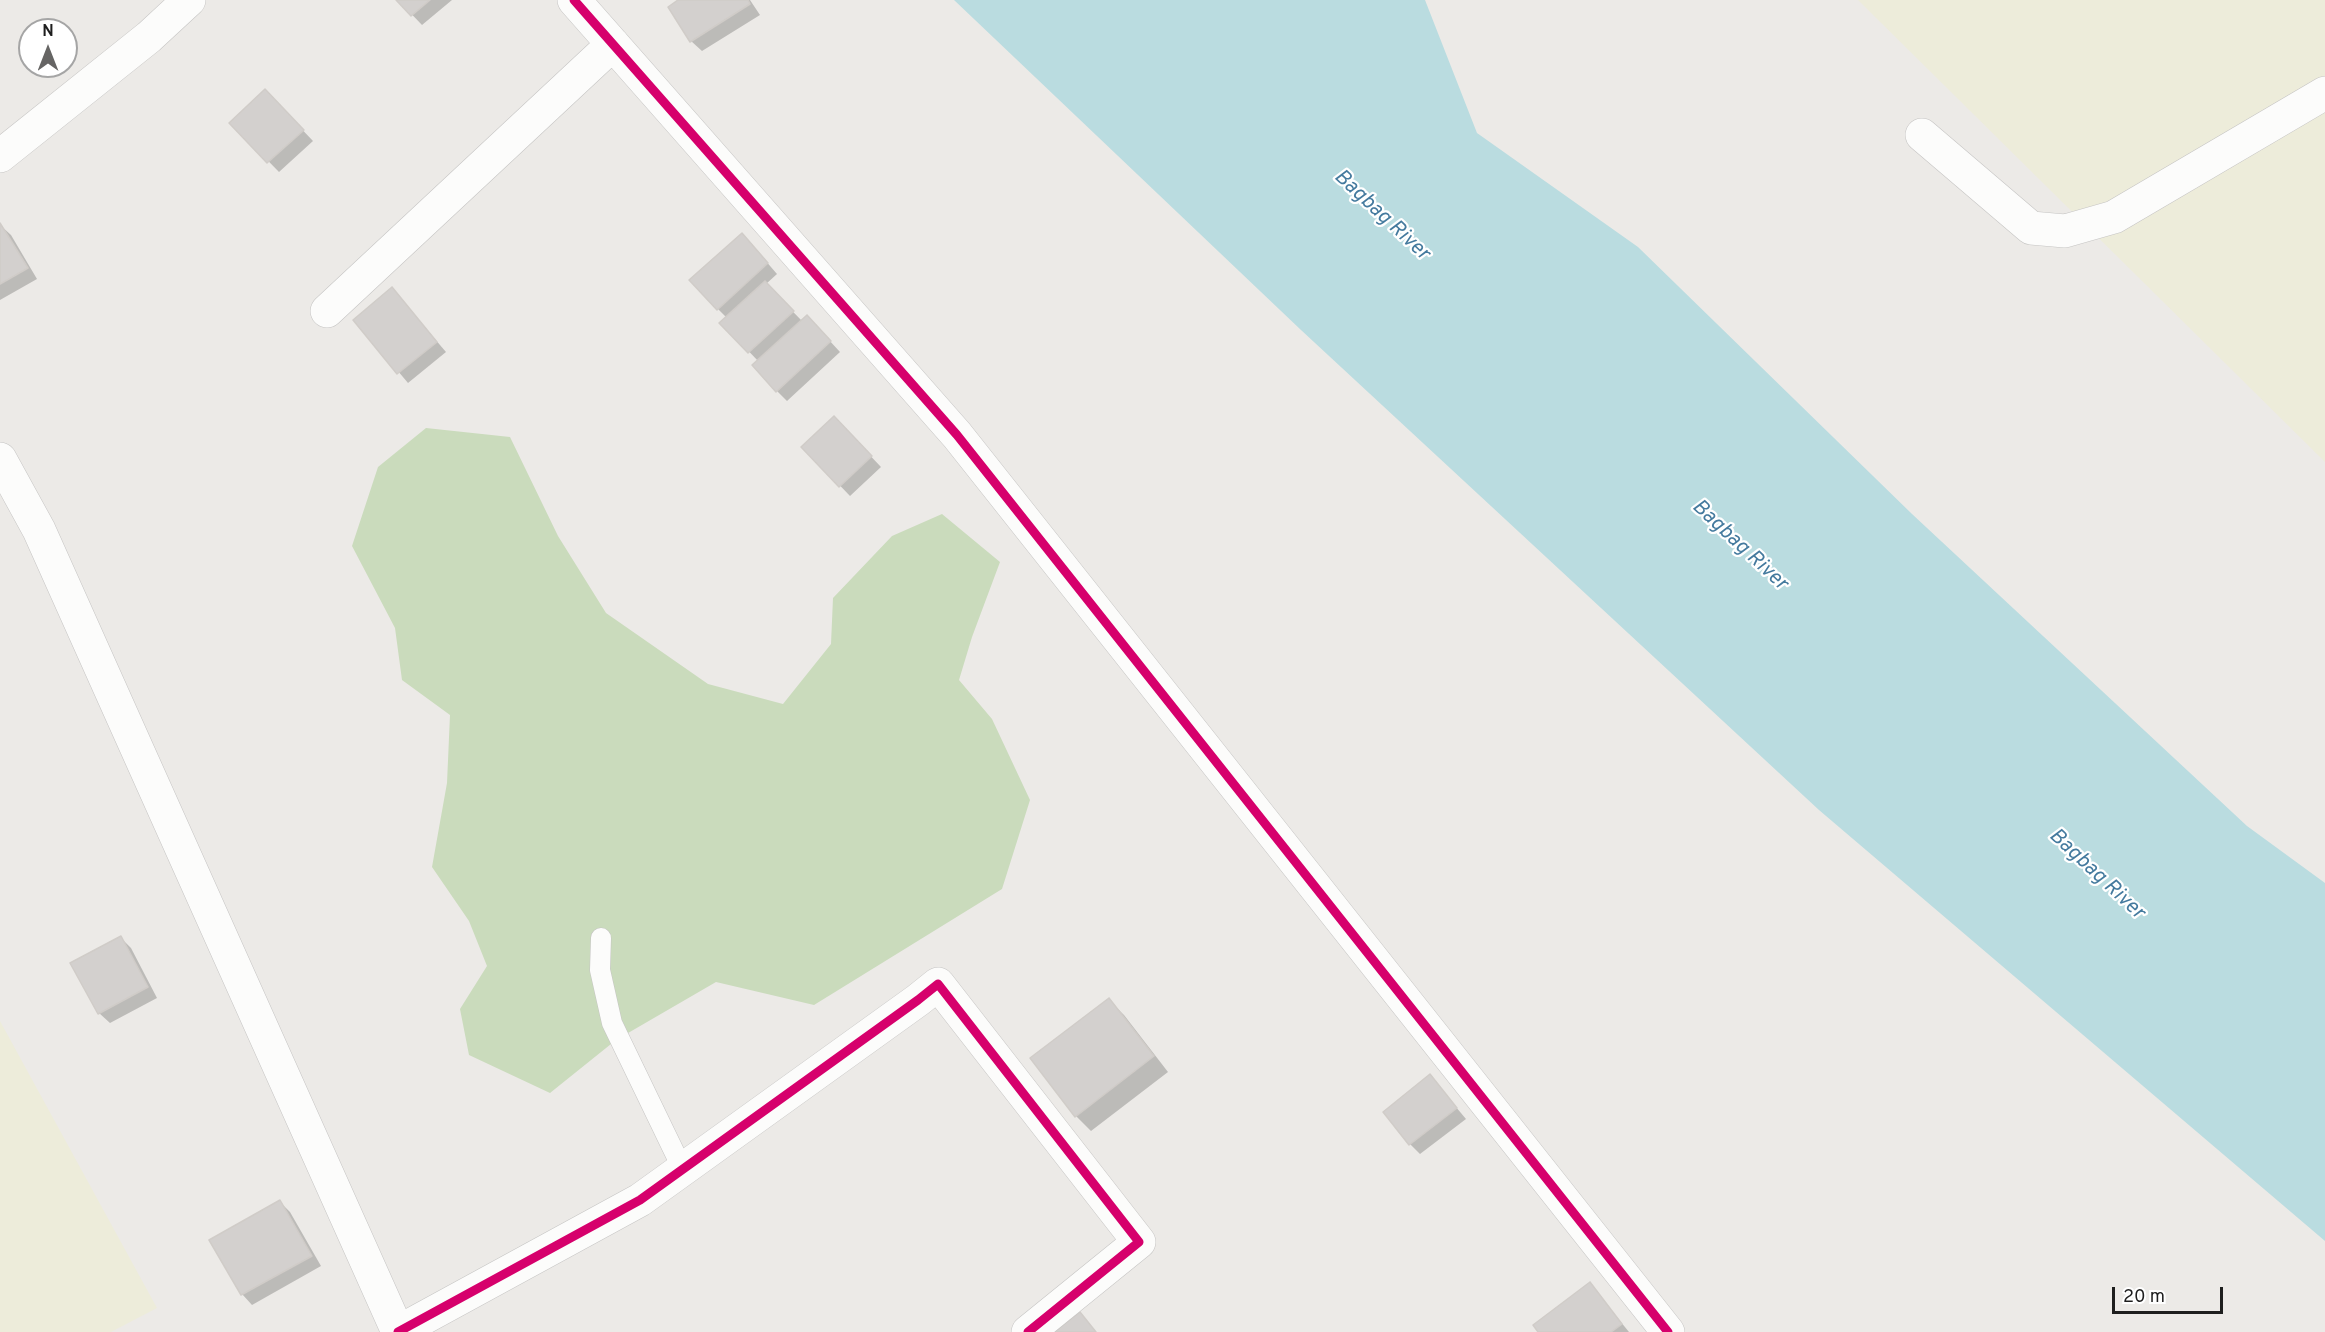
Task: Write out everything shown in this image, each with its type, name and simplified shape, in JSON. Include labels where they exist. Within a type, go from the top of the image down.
[{"type":"street","points":[[0,156],[149,37],[189,0]]},
{"type":"street","points":[[574,0],[957,435],[1668,1332]]},
{"type":"street","points":[[327,311],[613,45]]},
{"type":"street","points":[[1922,135],[2031,228],[2065,231],[2114,217],[2325,93]]},
{"type":"street","points":[[0,459],[44,541],[398,1332],[640,1200],[938,984],[1139,1242],[1028,1332]]},
{"type":"lane","points":[[601,938],[600,969],[612,1023],[683,1170]]},
{"type":"green space","points":[[1858,0],[2325,0],[2325,462]]},
{"type":"green space","points":[[426,428],[510,437],[558,536],[606,613],[708,684],[783,704],[831,644],[833,598],[892,536],[942,514],[1000,562],[972,637],[959,680],[992,719],[1030,800],[1002,889],[814,1005],[716,982],[616,1040],[550,1093],[469,1055],[460,1009],[487,966],[469,921],[432,867],[447,783],[450,715],[402,680],[395,628],[352,546],[378,467]]},
{"type":"green space","points":[[0,1021],[157,1308],[111,1332],[0,1332]]},
{"type":"water","name":"Bagbag River","points":[[954,0],[1425,0],[1477,133],[1638,247],[1912,514],[2247,826],[2325,883],[2325,1241],[1819,810],[1301,330]]},
{"type":"building","points":[[396,0],[430,0],[411,16]]},
{"type":"building","points":[[678,0],[748,0],[750,4],[690,42],[668,7]]},
{"type":"building","points":[[265,89],[304,130],[267,163],[229,123]]},
{"type":"building","points":[[0,223],[28,268],[0,284]]},
{"type":"building","points":[[742,233],[768,263],[717,310],[689,280]]},
{"type":"building","points":[[765,281],[794,311],[748,353],[719,323]]},
{"type":"building","points":[[392,287],[437,342],[397,374],[353,320]]},
{"type":"building","points":[[807,315],[831,341],[776,392],[752,365]]},
{"type":"building","points":[[834,416],[872,456],[839,487],[801,447]]},
{"type":"building","points":[[121,936],[148,987],[98,1014],[70,963]]},
{"type":"building","points":[[1109,998],[1154,1056],[1075,1117],[1030,1058]]},
{"type":"building","points":[[1430,1074],[1457,1108],[1409,1145],[1383,1112]]},
{"type":"building","points":[[280,1200],[312,1256],[241,1295],[209,1240]]},
{"type":"building","points":[[1590,1282],[1622,1324],[1611,1332],[1538,1332],[1533,1325]]},
{"type":"building","points":[[1080,1312],[1096,1332],[1054,1332]]},
{"type":"cycle path","points":[[574,0],[957,435],[1668,1332]]},
{"type":"cycle path","points":[[398,1332],[640,1200],[938,984],[1139,1242],[1028,1332]]}]
